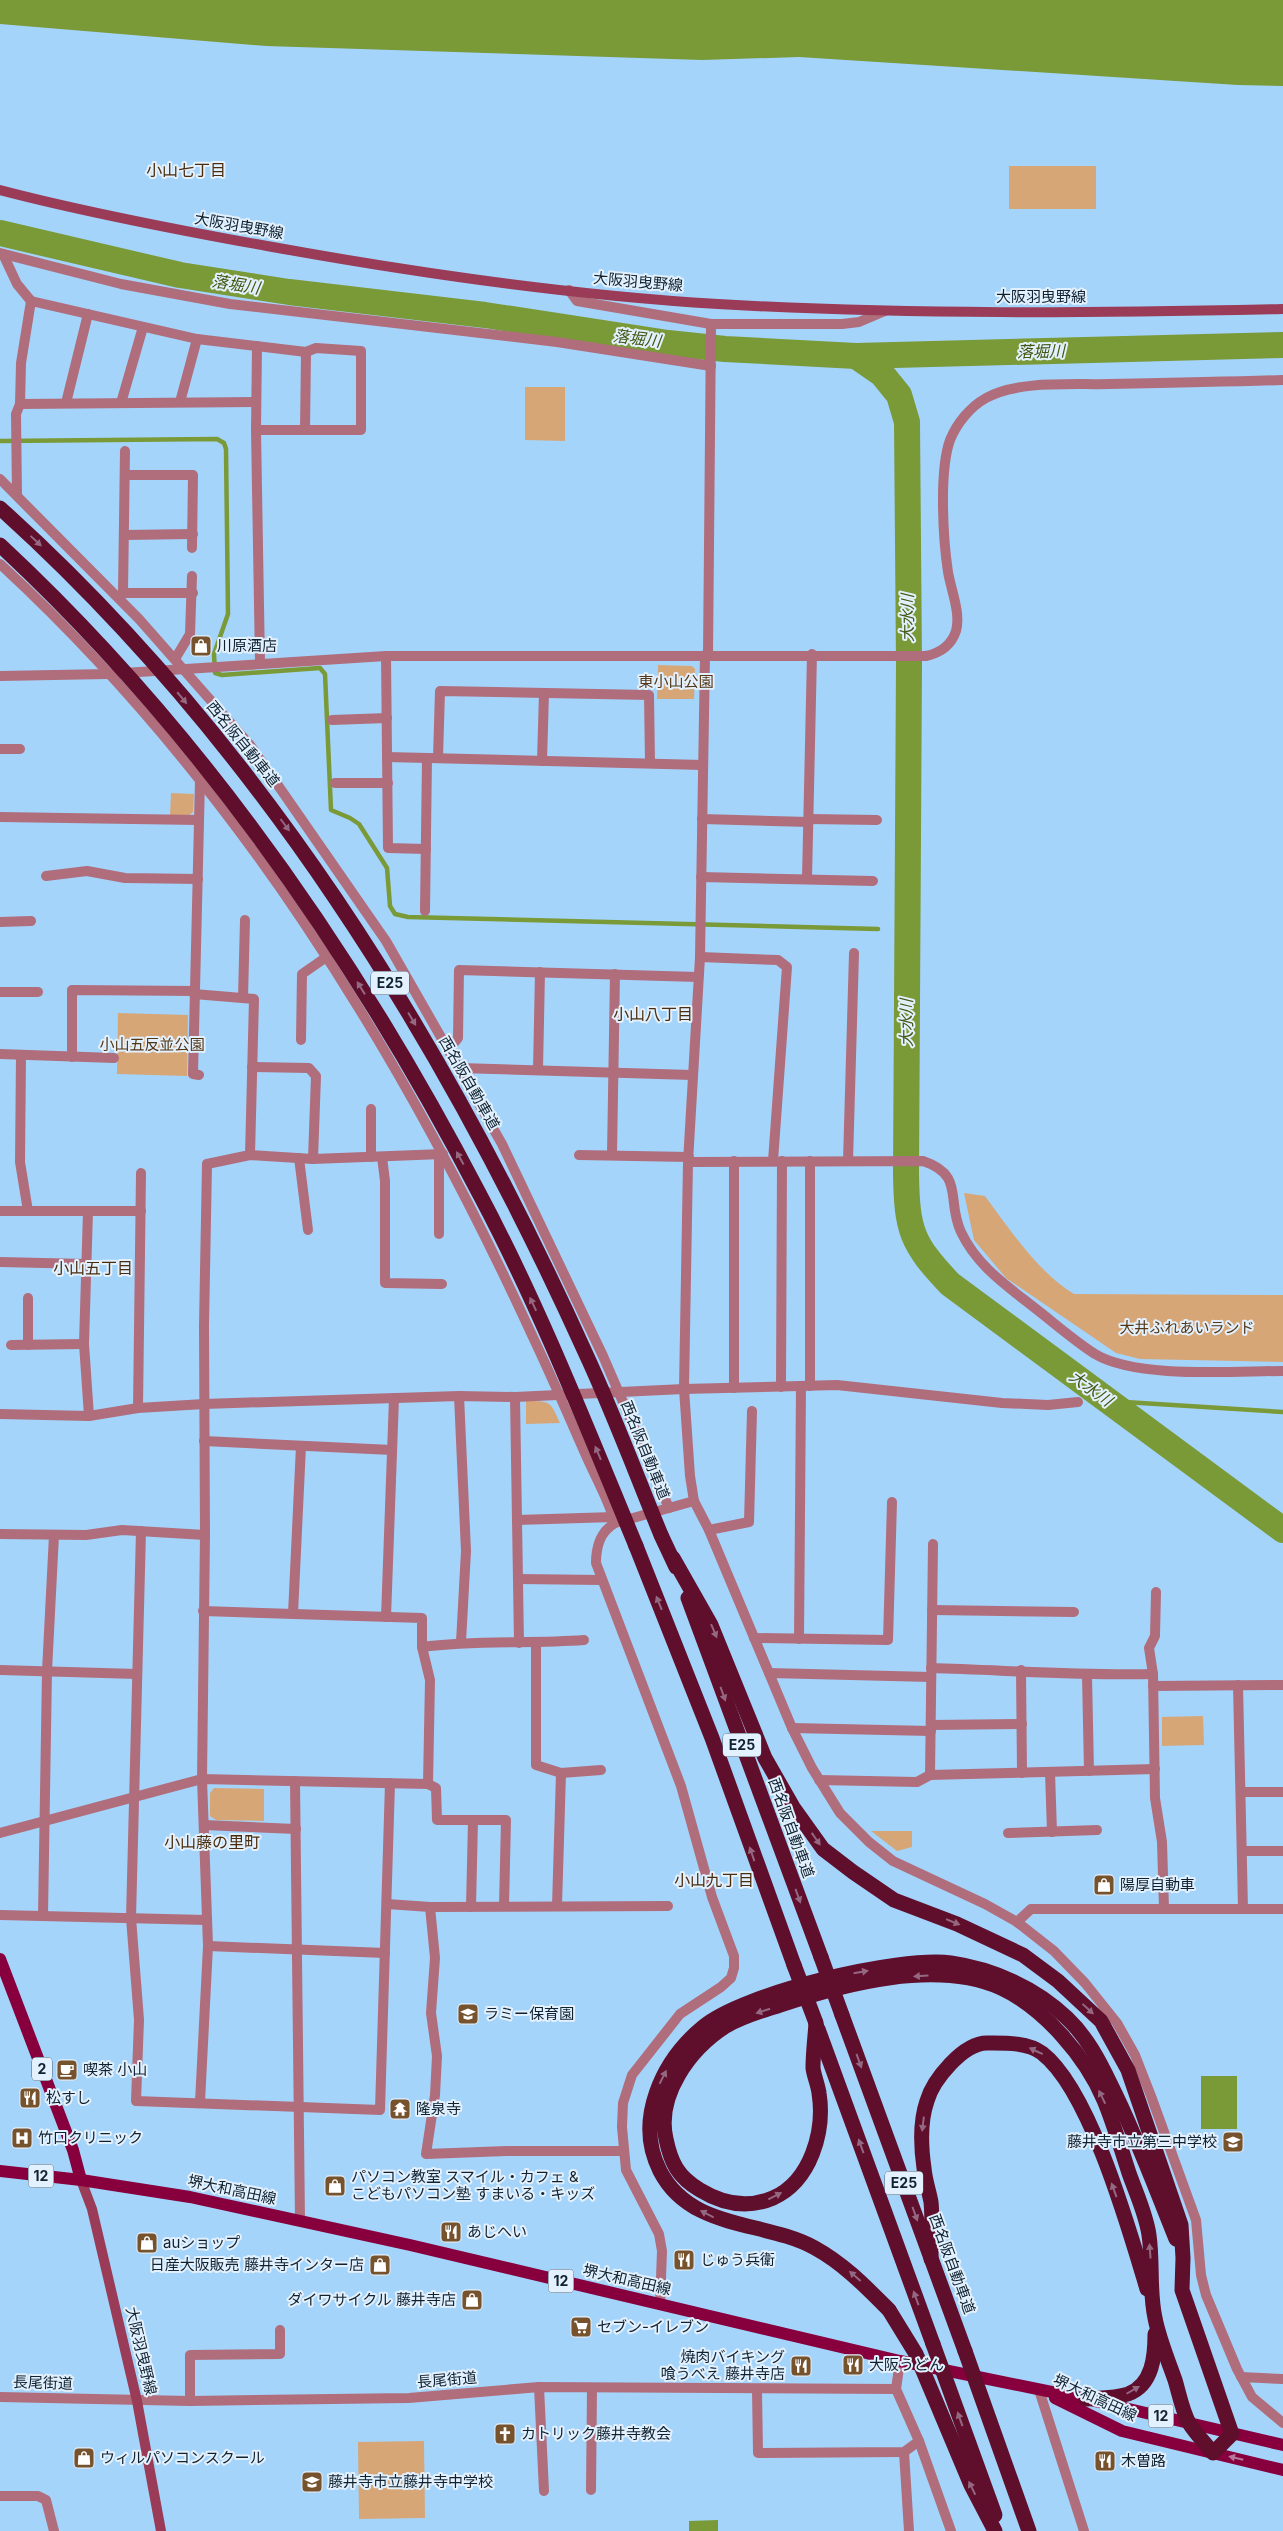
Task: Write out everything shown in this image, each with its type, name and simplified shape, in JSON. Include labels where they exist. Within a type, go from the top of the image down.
[{"type":"highway","name":"西名阪自動車道","points":[[0,508],[106,609],[228,752],[285,825],[346,912],[449,1081],[523,1220],[586,1354],[661,1535],[673,1558],[821,1957],[1029,2531]]},
{"type":"highway","name":"E25","points":[[0,545],[87,631],[188,745],[248,820],[310,906],[414,1075],[481,1196],[558,1356],[712,1738],[1001,2531]]},
{"type":"highway","points":[[673,1558],[711,1625],[765,1758],[793,1807],[823,1849],[894,1900],[957,1924],[1023,1956],[1058,1980],[1101,2021],[1128,2070],[1181,2225],[1182,2290],[1232,2434],[1213,2453],[1188,2422],[1132,2240],[1097,2140],[1062,2072],[1040,2052],[1012,2043],[982,2043],[959,2055],[940,2076],[927,2100],[922,2130],[924,2168],[931,2202],[931,2259]]},
{"type":"highway","points":[[995,2531],[970,2485],[916,2354],[889,2310],[853,2274],[813,2247],[761,2230],[711,2217],[687,2203],[671,2188],[660,2170],[654,2154],[650,2129],[652,2103],[663,2076],[676,2055],[704,2026],[739,2006],[815,1981],[908,1964],[948,1963],[982,1969],[1010,1980],[1041,1998],[1067,2017],[1092,2047],[1128,2118],[1183,2258]]},
{"type":"highway","points":[[816,2023],[813,2070],[819,2095],[819,2130],[810,2158],[799,2179],[780,2195],[760,2204],[734,2205],[712,2197],[684,2180],[669,2153],[663,2126],[667,2097],[681,2070],[704,2044],[726,2026],[751,2015],[817,1993],[899,1977],[935,1975],[965,1977],[1001,1988],[1027,2004],[1054,2026],[1076,2052],[1103,2098],[1149,2232],[1155,2317],[1155,2356],[1144,2382],[1129,2394],[1086,2399]]},
{"type":"main road","name":"大阪羽曳野線","points":[[0,190],[184,231],[441,276],[714,304],[885,311],[1017,313],[1283,309]]},
{"type":"main road","name":"2","points":[[0,1959],[73,2150],[81,2180]]},
{"type":"main road","name":"堺大和高田線","points":[[0,2171],[81,2180],[190,2197],[410,2245],[900,2361],[1086,2399],[1283,2445]]},
{"type":"main road","name":"大阪羽曳野線","points":[[81,2180],[92,2209],[137,2401],[161,2531]]},
{"type":"main road","name":"堺大和高田線","points":[[1039,2390],[1122,2431],[1283,2470]]},
{"type":"street","points":[[1,253],[17,284],[30,301],[197,339],[306,352],[316,348],[361,351],[361,430],[256,430]]},
{"type":"street","points":[[1,253],[121,284],[230,304],[557,342],[711,364]]},
{"type":"street","points":[[569,290],[577,301],[711,329],[842,324],[860,322],[885,311]]},
{"type":"street","points":[[17,495],[16,414],[20,404],[21,362],[30,301]]},
{"type":"street","points":[[66,403],[88,314]]},
{"type":"street","points":[[121,403],[143,327]]},
{"type":"street","points":[[711,329],[700,957],[688,1159],[684,1389],[694,1501],[709,1530],[792,1728],[819,1780],[840,1813],[868,1842],[893,1861],[985,1904],[1018,1922],[1054,1951],[1085,1984],[1117,2023],[1135,2055],[1196,2220],[1201,2275],[1206,2295],[1241,2377],[1252,2397],[1283,2423]]},
{"type":"street","points":[[180,402],[197,339]]},
{"type":"street","points":[[257,346],[256,430],[260,663]]},
{"type":"street","points":[[305,430],[306,352]]},
{"type":"street","points":[[0,676],[108,674],[183,667],[386,656],[894,654],[921,656],[940,653],[950,643],[956,632],[957,619],[945,544],[945,461],[950,440],[959,423],[974,406],[988,397],[1033,386],[1283,380]]},
{"type":"street","points":[[20,404],[256,402]]},
{"type":"street","points":[[121,595],[125,535],[125,451]]},
{"type":"street","points":[[125,475],[193,475],[192,548]]},
{"type":"street","points":[[0,479],[121,595],[250,746],[386,941],[450,1049],[502,1144],[552,1244],[669,1508]]},
{"type":"street","points":[[125,535],[193,534]]},
{"type":"street","points":[[0,564],[47,607],[200,780],[287,896],[328,956],[411,1095],[504,1273],[615,1520]]},
{"type":"street","points":[[175,659],[190,634],[192,576]]},
{"type":"street","points":[[121,595],[192,593]]},
{"type":"street","points":[[807,880],[812,654]]},
{"type":"street","points":[[386,656],[388,848],[426,849]]},
{"type":"street","points":[[425,911],[426,849],[432,758],[440,691],[649,694],[650,763]]},
{"type":"street","points":[[542,761],[544,693]]},
{"type":"street","points":[[332,720],[387,718]]},
{"type":"street","points":[[0,749],[20,749]]},
{"type":"street","points":[[387,757],[703,765]]},
{"type":"street","points":[[199,1075],[193,1074],[200,780]]},
{"type":"street","points":[[335,783],[388,783]]},
{"type":"street","points":[[0,818],[199,820]]},
{"type":"street","points":[[702,819],[877,820]]},
{"type":"street","points":[[46,876],[87,871],[125,878],[198,879]]},
{"type":"street","points":[[701,877],[873,881]]},
{"type":"street","points":[[243,998],[244,920]]},
{"type":"street","points":[[0,922],[30,921]]},
{"type":"street","points":[[848,1161],[854,952]]},
{"type":"street","points":[[301,1040],[302,974],[328,956]]},
{"type":"street","points":[[700,957],[778,960],[787,967],[777,1161],[781,1387]]},
{"type":"street","points":[[450,1049],[458,1038],[458,970],[698,977]]},
{"type":"street","points":[[538,1070],[540,972]]},
{"type":"street","points":[[612,1156],[615,974]]},
{"type":"street","points":[[72,1056],[72,990],[194,993],[254,999],[250,1155]]},
{"type":"street","points":[[0,992],[38,992]]},
{"type":"street","points":[[0,1054],[114,1058]]},
{"type":"street","points":[[22,1055],[20,1162],[28,1210]]},
{"type":"street","points":[[252,1066],[309,1068],[316,1076],[313,1159]]},
{"type":"street","points":[[460,1068],[692,1075]]},
{"type":"street","points":[[371,1109],[371,1157]]},
{"type":"street","points":[[200,2102],[208,1946],[202,1779],[207,1164],[250,1155],[313,1159],[441,1154]]},
{"type":"street","points":[[439,1234],[441,1154]]},
{"type":"street","points":[[579,1155],[734,1161],[918,1161],[937,1165],[946,1172],[950,1182],[960,1230],[967,1244],[994,1276],[1095,1354],[1120,1364],[1164,1370],[1283,1371]]},
{"type":"street","points":[[382,1157],[385,1181],[385,1283],[442,1284]]},
{"type":"street","points":[[299,1158],[308,1230]]},
{"type":"street","points":[[734,1161],[734,1388]]},
{"type":"street","points":[[799,1639],[810,1161]]},
{"type":"street","points":[[138,1408],[141,1173]]},
{"type":"street","points":[[0,1210],[141,1211]]},
{"type":"street","points":[[88,1211],[84,1344],[89,1416]]},
{"type":"street","points":[[0,1262],[87,1264]]},
{"type":"street","points":[[28,1298],[28,1345]]},
{"type":"street","points":[[11,1345],[84,1344]]},
{"type":"street","points":[[0,1414],[89,1416],[138,1408],[204,1404],[459,1396],[515,1397],[684,1389],[837,1385],[1002,1403],[1048,1405],[1078,1402]]},
{"type":"street","points":[[459,1396],[466,1551],[461,1642]]},
{"type":"street","points":[[515,1397],[519,1643]]},
{"type":"street","points":[[386,1617],[394,1398]]},
{"type":"street","points":[[709,1530],[749,1522],[752,1411]]},
{"type":"street","points":[[204,1441],[392,1450]]},
{"type":"street","points":[[293,1614],[300,1446]]},
{"type":"street","points":[[517,1520],[615,1520],[694,1501]]},
{"type":"street","points":[[754,1638],[888,1640],[892,1502]]},
{"type":"street","points":[[615,1520],[600,1537],[596,1552],[596,1564],[681,1786],[712,1897],[734,1956],[734,1968],[731,1978],[721,1987],[680,2014],[632,2075],[622,2103],[623,2151],[626,2170],[659,2234],[662,2251],[660,2305]]},
{"type":"street","points":[[0,1534],[86,1534],[122,1530],[205,1534]]},
{"type":"street","points":[[141,1531],[131,1918],[139,2020],[136,2101],[380,2110],[390,1783]]},
{"type":"street","points":[[43,1916],[47,1671],[54,1535]]},
{"type":"street","points":[[930,1775],[933,1544]]},
{"type":"street","points":[[518,1579],[602,1580]]},
{"type":"street","points":[[1156,1592],[1156,1636],[1149,1648],[1153,1674],[1155,1798],[1162,1842],[1164,1909]]},
{"type":"street","points":[[932,1610],[1074,1612]]},
{"type":"street","points":[[203,1611],[422,1618],[422,1647],[430,1680],[428,1784]]},
{"type":"street","points":[[422,1647],[461,1642],[536,1643],[584,1640]]},
{"type":"street","points":[[536,1643],[536,1766],[561,1773],[601,1770]]},
{"type":"street","points":[[0,1670],[136,1674]]},
{"type":"street","points":[[769,1673],[1021,1670],[1087,1676],[1153,1674]]},
{"type":"street","points":[[1021,1670],[1022,1773]]},
{"type":"street","points":[[1087,1676],[1089,1771]]},
{"type":"street","points":[[1238,1685],[1243,1909]]},
{"type":"street","points":[[1153,1686],[1283,1685]]},
{"type":"street","points":[[792,1728],[931,1728],[1022,1724]]},
{"type":"street","points":[[819,1780],[917,1782],[930,1775],[1156,1769]]},
{"type":"street","points":[[1050,1772],[1052,1832]]},
{"type":"street","points":[[557,1906],[561,1773]]},
{"type":"street","points":[[0,1832],[202,1779],[428,1784],[436,1788],[437,1820],[506,1820],[504,1906]]},
{"type":"street","points":[[295,1781],[300,2221]]},
{"type":"street","points":[[1240,1792],[1283,1792]]},
{"type":"street","points":[[471,1907],[473,1820]]},
{"type":"street","points":[[204,1825],[296,1829]]},
{"type":"street","points":[[1008,1833],[1098,1830]]},
{"type":"street","points":[[1242,1851],[1283,1850]]},
{"type":"street","points":[[387,1904],[430,1907],[668,1906]]},
{"type":"street","points":[[430,1907],[434,1958],[431,2013],[437,2056],[426,2154],[507,2151],[623,2151]]},
{"type":"street","points":[[1018,1922],[1031,1909],[1283,1909]]},
{"type":"street","points":[[0,1915],[206,1920]]},
{"type":"street","points":[[208,1946],[385,1953]]},
{"type":"street","points":[[190,2400],[190,2355],[280,2354],[280,2330]]},
{"type":"street","points":[[900,2361],[896,2389],[918,2441],[951,2531]]},
{"type":"street","points":[[1241,2377],[1283,2378]]},
{"type":"street","points":[[538,2387],[544,2491]]},
{"type":"street","name":"長尾街道","points":[[0,2397],[137,2401],[408,2398],[538,2387],[756,2390],[896,2389]]},
{"type":"street","points":[[591,2490],[592,2388]]},
{"type":"street","points":[[756,2390],[758,2453],[904,2452],[918,2441]]},
{"type":"street","points":[[1039,2390],[1084,2531]]},
{"type":"street","points":[[904,2452],[909,2531]]},
{"type":"street","points":[[0,2496],[38,2496],[46,2500],[54,2531]]},
{"type":"green space","points":[[1009,166],[1096,166],[1096,209],[1009,209]]},
{"type":"green space","points":[[525,387],[565,387],[565,441],[525,440]]},
{"type":"green space","name":"東小山公園","points":[[658,665],[692,666],[695,669],[694,699],[657,699]]},
{"type":"green space","points":[[171,793],[194,794],[193,812],[187,817],[170,816]]},
{"type":"green space","name":"小山五反並公園","points":[[118,1013],[188,1015],[187,1076],[117,1074]]},
{"type":"green space","name":"大井ふれあいランド","points":[[964,1193],[985,1196],[1025,1250],[1048,1274],[1074,1294],[1283,1295],[1283,1362],[1140,1359],[1116,1353],[1006,1278],[974,1240]]},
{"type":"green space","points":[[526,1401],[540,1401],[549,1404],[560,1423],[526,1424]]},
{"type":"green space","points":[[1203,1716],[1204,1745],[1162,1746],[1162,1717]]},
{"type":"green space","points":[[214,1788],[264,1789],[264,1821],[216,1820],[210,1816],[210,1793]]},
{"type":"green space","points":[[871,1831],[912,1831],[912,1847],[897,1851]]},
{"type":"green space","points":[[424,2441],[425,2518],[359,2519],[358,2442]]},
{"type":"shaded area","points":[[0,0],[1283,0],[1283,86],[1238,85],[799,57],[702,60],[266,46],[0,24]]},
{"type":"shaded area","points":[[1201,2076],[1237,2076],[1237,2129],[1201,2129]]},
{"type":"shaded area","points":[[718,2520],[718,2531],[689,2531],[689,2521]]},
{"type":"waterway","name":"落堀川","points":[[0,233],[180,275],[289,292],[485,315],[668,343],[725,349],[856,356],[1283,345]]},
{"type":"waterway","name":"大水川","points":[[856,356],[882,374],[899,395],[907,422],[909,664],[906,1174],[908,1209],[914,1235],[927,1257],[950,1284],[1283,1530]]},
{"type":"waterway","points":[[0,441],[217,439],[224,443],[226,449],[228,614],[214,654],[215,673],[222,675],[320,668],[325,674],[331,810],[359,824],[387,868],[390,906],[395,914],[408,917],[878,929]]},
{"type":"waterway","points":[[1109,1401],[1283,1412]]},
{"type":"place","name":"川原酒店","points":[[201,646]]},
{"type":"place","name":"陽厚自動車","points":[[1104,1885]]},
{"type":"place","name":"ラミー保育園","points":[[468,2014]]},
{"type":"place","name":"喫茶 小山","points":[[67,2070]]},
{"type":"place","name":"松すし","points":[[30,2098]]},
{"type":"place","name":"隆泉寺","points":[[400,2109]]},
{"type":"place","name":"竹口クリニック","points":[[22,2138]]},
{"type":"place","name":"藤井寺市立第三中学校","points":[[1233,2142]]},
{"type":"place","name":"パソコン教室 スマイル・カフェ & こどもパソコン塾 すまいる・キッズ","points":[[335,2186]]},
{"type":"place","name":"あじへい","points":[[451,2232]]},
{"type":"place","name":"auショップ","points":[[147,2243]]},
{"type":"place","name":"じゅう兵衛","points":[[684,2260]]},
{"type":"place","name":"日産大阪販売 藤井寺インター店","points":[[380,2265]]},
{"type":"place","name":"ダイワサイクル 藤井寺店","points":[[472,2300]]},
{"type":"place","name":"セブン-イレブン","points":[[581,2327]]},
{"type":"place","name":"大阪うどん","points":[[853,2365]]},
{"type":"place","name":"焼肉バイキング 喰うべえ 藤井寺店","points":[[801,2366]]},
{"type":"place","name":"カトリック藤井寺教会","points":[[505,2434]]},
{"type":"place","name":"ウィルパソコンスクール","points":[[84,2458]]},
{"type":"place","name":"木曽路","points":[[1105,2461]]},
{"type":"place","name":"藤井寺市立藤井寺中学校","points":[[312,2482]]},
{"type":"district","name":"小山七丁目","points":[[186,170]]},
{"type":"district","name":"小山八丁目","points":[[653,1014]]},
{"type":"district","name":"小山五丁目","points":[[93,1268]]},
{"type":"district","name":"小山藤の里町","points":[[212,1842]]},
{"type":"district","name":"小山九丁目","points":[[714,1880]]}]
